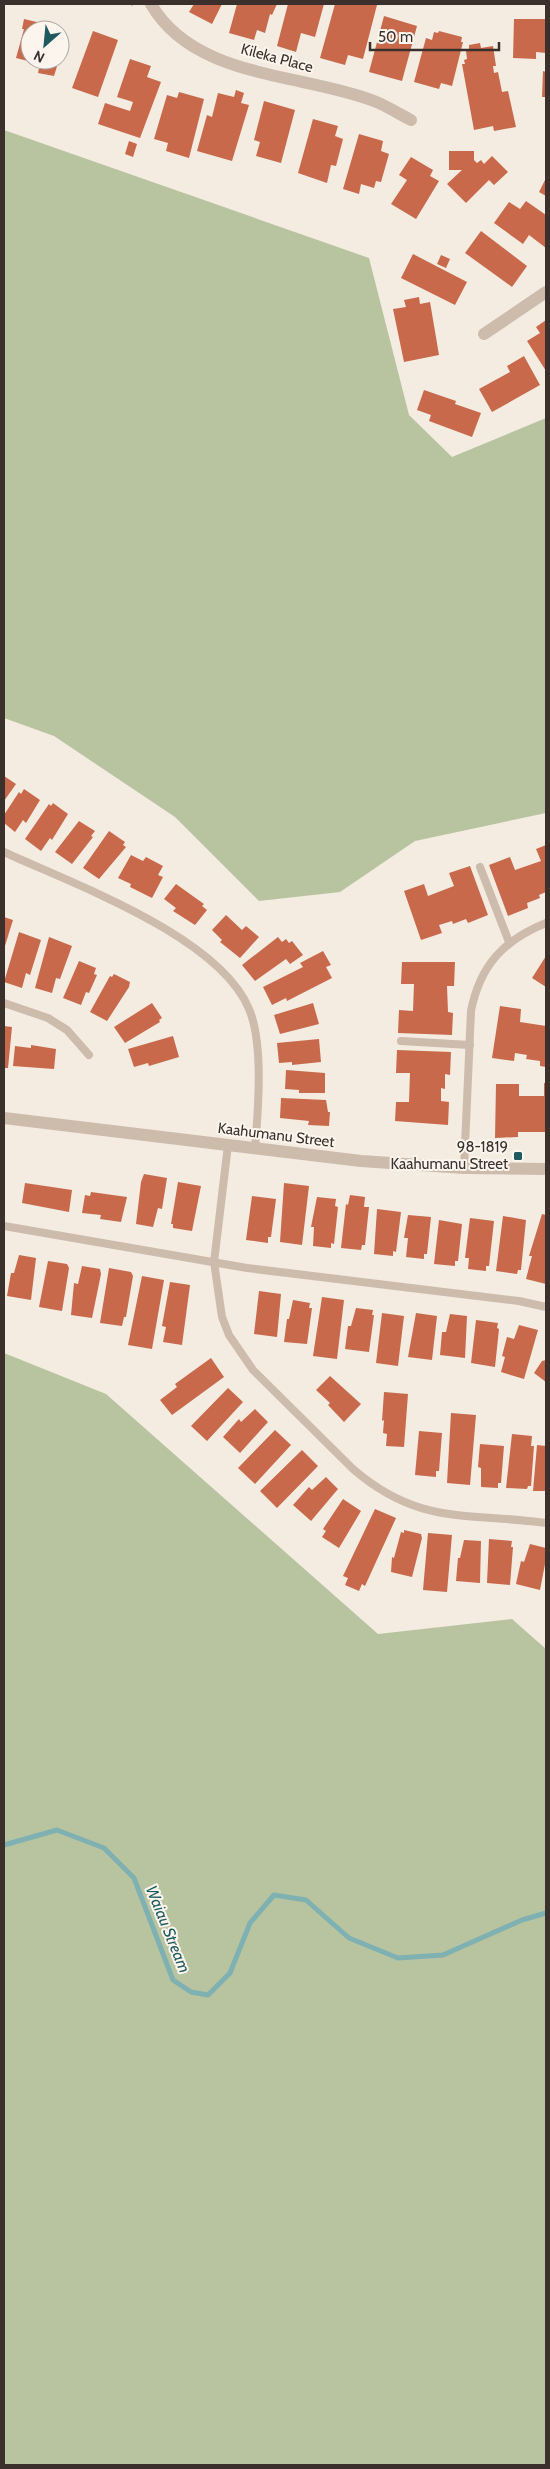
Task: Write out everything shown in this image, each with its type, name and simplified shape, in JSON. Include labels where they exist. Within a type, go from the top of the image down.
[{"type":"street","name":"Kileka Place","points":[[151,4],[165,24],[176,35],[207,55],[374,101],[411,120]]},
{"type":"street","points":[[484,334],[546,292]]},
{"type":"street","name":"Kaahumanu Street","points":[[4,1118],[361,1161],[464,1168],[546,1169]]},
{"type":"lane","points":[[4,852],[153,921],[181,938],[229,977],[242,994],[254,1025],[258,1058],[255,1149]]},
{"type":"lane","points":[[480,867],[509,942]]},
{"type":"lane","points":[[464,1168],[470,1044],[475,994],[488,968],[509,942],[526,931],[546,923]]},
{"type":"lane","points":[[4,1003],[40,1015],[67,1030],[89,1055]]},
{"type":"lane","points":[[401,1041],[470,1044]]},
{"type":"lane","points":[[228,1145],[214,1262],[222,1317],[238,1351],[271,1390],[371,1484],[396,1499],[428,1512],[546,1523]]},
{"type":"lane","points":[[4,1226],[214,1262],[519,1301],[546,1307]]},
{"type":"green space","points":[[4,130],[369,258],[409,415],[452,457],[546,418],[546,813],[415,841],[340,892],[259,901],[175,817],[54,736],[4,718]]},
{"type":"green space","points":[[4,1353],[106,1394],[378,1634],[512,1619],[546,1649],[546,2465],[4,2465]]},
{"type":"building","points":[[194,4],[222,4],[212,24],[189,12]]},
{"type":"building","points":[[237,4],[277,4],[272,15],[270,14],[265,33],[257,30],[254,40],[229,33]]},
{"type":"building","points":[[288,4],[324,4],[315,37],[301,33],[296,52],[277,46]]},
{"type":"building","points":[[335,4],[377,5],[363,59],[348,55],[345,65],[320,58]]},
{"type":"building","points":[[384,16],[417,26],[402,81],[369,72]]},
{"type":"building","points":[[514,19],[546,19],[546,53],[536,52],[536,59],[513,58]]},
{"type":"building","points":[[93,31],[118,40],[98,97],[72,88]]},
{"type":"building","points":[[439,31],[462,37],[461,42],[463,42],[452,86],[441,83],[439,89],[414,82],[426,38],[432,40],[434,32],[438,33]]},
{"type":"building","points":[[480,43],[481,48],[493,46],[496,66],[493,66],[494,73],[498,72],[502,92],[508,91],[516,127],[494,131],[493,126],[474,130],[462,64],[465,64],[464,60],[467,59],[466,51],[469,50],[469,45]]},
{"type":"building","points":[[20,44],[20,59],[16,58]]},
{"type":"building","points":[[130,59],[151,66],[147,77],[161,82],[140,138],[98,124],[105,103],[130,111],[133,102],[117,97]]},
{"type":"building","points":[[39,70],[56,70],[54,76],[38,73]]},
{"type":"building","points":[[543,71],[546,72],[546,97],[542,97]]},
{"type":"building","points":[[236,90],[244,93],[241,103],[249,105],[232,161],[197,151],[207,115],[212,117],[218,93],[234,97]]},
{"type":"building","points":[[179,92],[204,99],[189,158],[166,151],[168,143],[154,139],[167,95],[177,98]]},
{"type":"building","points":[[264,101],[295,110],[281,163],[256,156],[260,142],[254,140]]},
{"type":"building","points":[[313,119],[338,126],[335,136],[343,139],[336,166],[331,165],[327,183],[298,173]]},
{"type":"building","points":[[359,134],[383,141],[381,151],[389,154],[381,182],[376,181],[374,188],[361,184],[359,194],[343,189]]},
{"type":"building","points":[[129,141],[137,144],[133,157],[125,154]]},
{"type":"building","points":[[449,151],[474,151],[474,160],[477,163],[481,160],[484,164],[492,156],[508,172],[494,185],[489,180],[466,203],[447,184],[462,170],[449,170]]},
{"type":"building","points":[[411,157],[433,170],[430,176],[439,181],[416,219],[391,204],[407,180],[399,175]]},
{"type":"building","points":[[546,178],[546,196],[539,192]]},
{"type":"building","points":[[526,201],[546,215],[546,248],[529,235],[523,244],[494,223],[509,202],[520,209]]},
{"type":"building","points":[[481,231],[527,266],[512,287],[465,253]]},
{"type":"building","points":[[413,254],[467,282],[455,305],[401,278]]},
{"type":"building","points":[[441,255],[450,259],[446,268],[437,264]]},
{"type":"building","points":[[419,297],[420,304],[430,302],[439,355],[404,362],[393,309],[406,307],[404,300]]},
{"type":"building","points":[[546,320],[546,371],[527,341],[540,333],[536,327]]},
{"type":"building","points":[[524,356],[540,385],[492,412],[479,389],[510,372],[507,366]]},
{"type":"building","points":[[424,390],[456,401],[455,404],[481,413],[472,437],[429,421],[431,415],[417,410]]},
{"type":"building","points":[[4,776],[16,784],[4,801]]},
{"type":"building","points":[[24,789],[40,800],[26,823],[23,820],[15,832],[4,823],[4,815],[19,792],[21,794]]},
{"type":"building","points":[[53,803],[68,814],[52,840],[50,838],[41,851],[25,839],[49,804],[51,806]]},
{"type":"building","points":[[79,821],[95,831],[91,836],[93,837],[72,864],[55,852]]},
{"type":"building","points":[[109,831],[125,842],[123,845],[126,847],[99,879],[83,868]]},
{"type":"building","points":[[546,845],[546,892],[539,895],[540,898],[527,903],[528,908],[508,916],[489,865],[510,857],[515,870],[541,861],[536,849]]},
{"type":"building","points":[[131,855],[143,861],[146,857],[163,866],[158,875],[163,877],[152,898],[130,887],[131,884],[118,878]]},
{"type":"building","points":[[470,866],[488,915],[468,923],[466,919],[453,924],[452,921],[439,925],[442,933],[421,940],[404,891],[424,884],[428,896],[454,886],[449,873]]},
{"type":"building","points":[[176,884],[204,904],[202,906],[207,910],[195,925],[173,911],[176,908],[164,899]]},
{"type":"building","points":[[226,915],[242,930],[246,926],[259,937],[240,958],[220,942],[222,940],[212,930]]},
{"type":"building","points":[[4,917],[13,920],[4,949]]},
{"type":"building","points":[[19,932],[41,940],[30,975],[26,973],[22,988],[4,982]]},
{"type":"building","points":[[49,937],[72,946],[60,979],[56,978],[52,993],[35,988]]},
{"type":"building","points":[[278,937],[282,942],[286,939],[289,943],[292,941],[303,955],[290,964],[286,959],[255,981],[242,965]]},
{"type":"building","points":[[323,951],[331,965],[326,967],[332,978],[287,1001],[286,998],[272,1005],[263,987],[303,967],[300,963]]},
{"type":"building","points":[[546,956],[546,987],[532,978]]},
{"type":"building","points":[[79,961],[96,968],[94,974],[97,975],[89,993],[86,992],[81,1005],[63,998]]},
{"type":"building","points":[[402,962],[455,962],[454,986],[447,986],[448,1012],[453,1013],[452,1035],[398,1033],[399,1010],[413,1011],[414,984],[401,984]]},
{"type":"building","points":[[114,974],[130,982],[129,987],[107,1021],[90,1012],[110,976],[112,977]]},
{"type":"building","points":[[152,1003],[162,1018],[159,1020],[160,1022],[125,1043],[114,1027]]},
{"type":"building","points":[[313,1003],[319,1024],[280,1034],[274,1015]]},
{"type":"building","points":[[500,1006],[521,1009],[520,1022],[546,1026],[546,1067],[540,1066],[540,1061],[526,1059],[527,1055],[515,1053],[514,1061],[492,1058]]},
{"type":"building","points":[[4,1026],[12,1027],[8,1068],[4,1068]]},
{"type":"building","points":[[173,1036],[179,1057],[149,1066],[148,1063],[134,1067],[128,1049]]},
{"type":"building","points":[[319,1039],[321,1062],[292,1065],[292,1062],[279,1063],[277,1043]]},
{"type":"building","points":[[31,1045],[56,1049],[54,1069],[13,1066],[15,1046],[31,1048]]},
{"type":"building","points":[[397,1050],[451,1052],[450,1075],[445,1074],[445,1089],[441,1088],[441,1101],[449,1102],[448,1125],[395,1121],[396,1102],[409,1102],[410,1073],[396,1073]]},
{"type":"building","points":[[286,1070],[325,1073],[325,1093],[299,1093],[299,1090],[285,1089]]},
{"type":"building","points":[[544,1083],[546,1083],[546,1132],[518,1132],[518,1137],[495,1138],[496,1084],[519,1084],[519,1096],[544,1096]]},
{"type":"building","points":[[281,1098],[326,1100],[328,1112],[330,1112],[329,1126],[308,1125],[309,1121],[280,1118]]},
{"type":"building","points":[[144,1174],[167,1178],[162,1209],[158,1208],[153,1227],[136,1224],[141,1182]]},
{"type":"building","points":[[178,1182],[201,1186],[192,1231],[173,1228],[173,1224],[171,1224]]},
{"type":"building","points":[[25,1183],[72,1190],[69,1212],[22,1203]]},
{"type":"building","points":[[284,1183],[309,1186],[302,1245],[280,1242]]},
{"type":"building","points":[[91,1192],[127,1197],[121,1222],[100,1219],[101,1215],[82,1213],[85,1195],[90,1196]]},
{"type":"building","points":[[350,1195],[365,1197],[364,1207],[369,1207],[365,1245],[362,1245],[361,1250],[341,1248],[346,1204],[348,1205]]},
{"type":"building","points":[[252,1196],[276,1199],[271,1237],[268,1237],[268,1243],[246,1240]]},
{"type":"building","points":[[317,1197],[336,1199],[335,1206],[338,1207],[334,1244],[331,1243],[331,1248],[313,1246],[314,1227],[311,1227]]},
{"type":"building","points":[[377,1209],[401,1212],[396,1252],[393,1251],[393,1256],[374,1254]]},
{"type":"building","points":[[542,1214],[546,1215],[546,1284],[526,1279],[532,1256],[529,1256]]},
{"type":"building","points":[[408,1215],[431,1217],[427,1254],[424,1254],[424,1259],[406,1257],[408,1238],[404,1238]]},
{"type":"building","points":[[503,1216],[526,1220],[521,1270],[518,1270],[517,1274],[496,1271]]},
{"type":"building","points":[[470,1218],[494,1221],[489,1266],[486,1266],[486,1271],[468,1269],[469,1258],[465,1258]]},
{"type":"building","points":[[439,1220],[462,1224],[458,1261],[455,1261],[455,1266],[434,1264]]},
{"type":"building","points":[[19,1255],[36,1258],[31,1300],[7,1296],[11,1273],[14,1273]]},
{"type":"building","points":[[48,1261],[67,1264],[69,1268],[62,1311],[39,1307]]},
{"type":"building","points":[[82,1266],[100,1269],[101,1274],[92,1318],[71,1315],[74,1283],[78,1284]]},
{"type":"building","points":[[109,1268],[131,1272],[133,1276],[126,1317],[124,1317],[122,1326],[100,1323]]},
{"type":"building","points":[[142,1276],[164,1280],[152,1349],[128,1345]]},
{"type":"building","points":[[170,1282],[190,1285],[182,1345],[163,1342],[166,1327],[162,1326]]},
{"type":"building","points":[[259,1291],[281,1294],[277,1337],[254,1334]]},
{"type":"building","points":[[322,1297],[344,1300],[337,1359],[313,1356]]},
{"type":"building","points":[[293,1300],[310,1303],[309,1308],[312,1308],[307,1344],[284,1342],[287,1319],[289,1319]]},
{"type":"building","points":[[356,1308],[373,1310],[369,1352],[345,1349],[348,1326],[351,1326]]},
{"type":"building","points":[[382,1313],[404,1316],[398,1366],[376,1363]]},
{"type":"building","points":[[416,1313],[437,1316],[432,1360],[408,1357]]},
{"type":"building","points":[[450,1314],[467,1316],[465,1358],[440,1355],[442,1332],[446,1332]]},
{"type":"building","points":[[476,1320],[498,1323],[495,1367],[471,1363]]},
{"type":"building","points":[[519,1325],[538,1330],[524,1379],[501,1372],[505,1357],[502,1356],[507,1337],[514,1339]]},
{"type":"building","points":[[211,1358],[224,1377],[172,1415],[160,1400],[177,1387],[175,1384]]},
{"type":"building","points":[[546,1360],[546,1382],[534,1373],[542,1361]]},
{"type":"building","points":[[330,1376],[361,1404],[344,1422],[328,1405],[330,1403],[316,1390]]},
{"type":"building","points":[[228,1388],[243,1402],[207,1441],[191,1426]]},
{"type":"building","points":[[384,1392],[408,1394],[404,1447],[386,1446],[387,1434],[383,1433],[384,1420],[382,1421]]},
{"type":"building","points":[[255,1409],[268,1422],[240,1453],[223,1437],[239,1419],[241,1422]]},
{"type":"building","points":[[451,1413],[476,1415],[470,1485],[447,1483]]},
{"type":"building","points":[[275,1430],[291,1445],[255,1484],[238,1468]]},
{"type":"building","points":[[419,1431],[442,1433],[439,1471],[436,1471],[436,1477],[415,1475]]},
{"type":"building","points":[[512,1434],[532,1436],[531,1446],[534,1446],[531,1486],[528,1486],[527,1489],[506,1488]]},
{"type":"building","points":[[480,1444],[504,1446],[501,1483],[498,1483],[498,1488],[481,1487],[481,1468],[478,1467]]},
{"type":"building","points":[[537,1445],[546,1446],[546,1491],[533,1491]]},
{"type":"building","points":[[302,1450],[318,1466],[277,1508],[260,1491]]},
{"type":"building","points":[[326,1477],[338,1489],[311,1521],[293,1505],[309,1487],[312,1490]]},
{"type":"building","points":[[343,1499],[361,1511],[339,1548],[322,1537],[326,1531],[323,1529]]},
{"type":"building","points":[[375,1509],[396,1518],[365,1586],[362,1584],[359,1591],[345,1585],[348,1578],[343,1576]]},
{"type":"building","points":[[404,1530],[421,1534],[422,1538],[412,1577],[391,1572],[392,1557],[394,1558],[401,1532],[404,1533]]},
{"type":"building","points":[[428,1533],[452,1535],[447,1592],[423,1590]]},
{"type":"building","points":[[489,1539],[512,1541],[510,1585],[487,1583]]},
{"type":"building","points":[[464,1540],[481,1541],[480,1583],[456,1581],[458,1558],[460,1558]]},
{"type":"building","points":[[530,1544],[546,1548],[546,1559],[540,1590],[516,1584],[521,1561],[524,1562]]},
{"type":"waterway","name":"Waiau Stream","points":[[4,1845],[57,1830],[104,1848],[134,1878],[173,1980],[191,1992],[208,1995],[230,1973],[250,1923],[274,1895],[306,1900],[349,1938],[398,1958],[443,1955],[522,1920],[546,1913]]},
{"type":"place","name":"98-1819 Kaahumanu Street","points":[[518,1156]]}]
